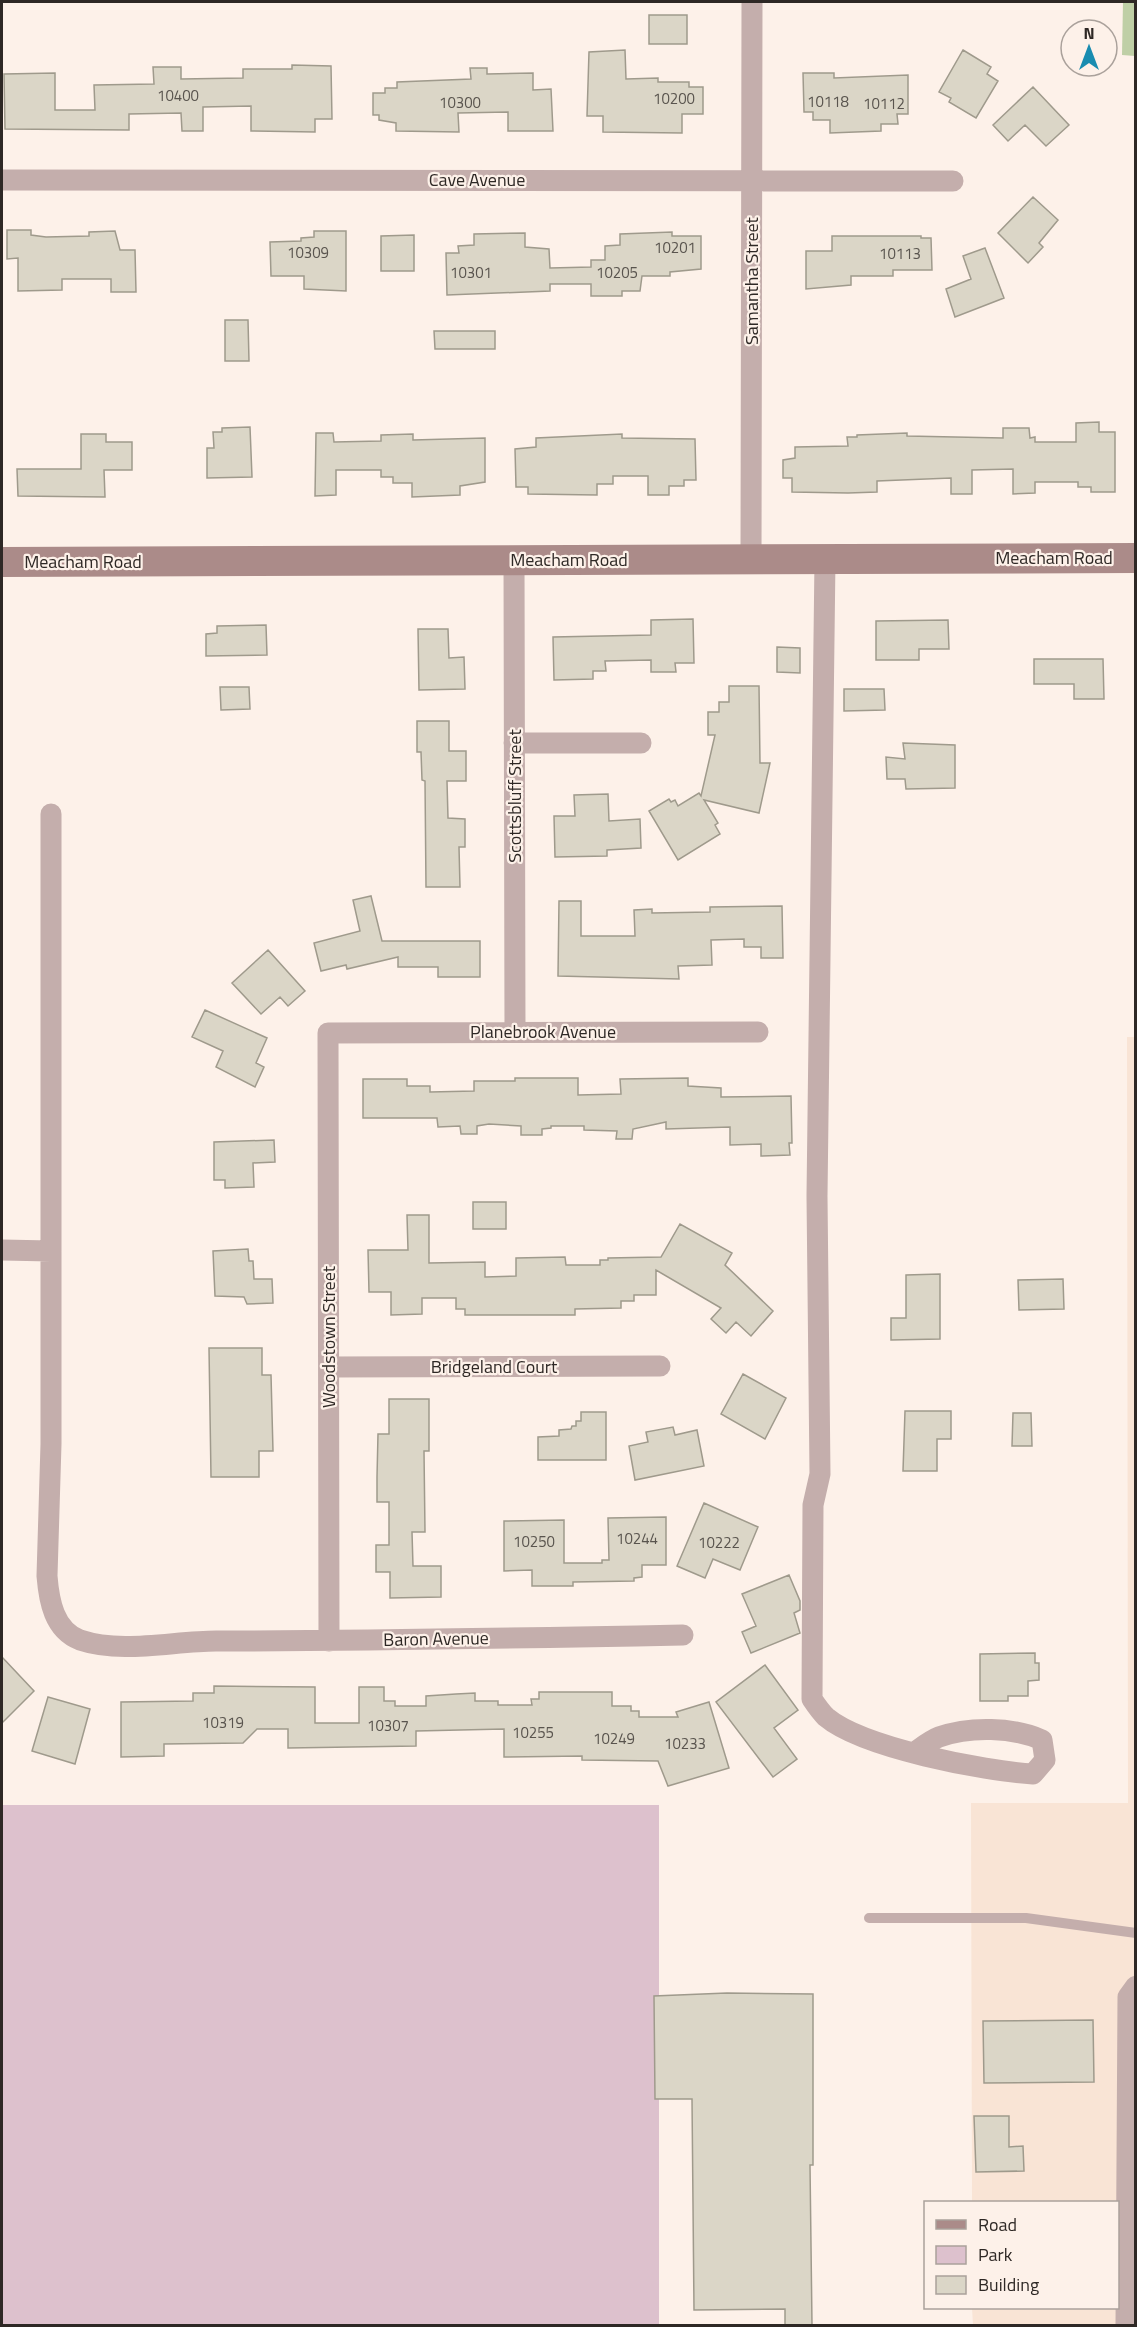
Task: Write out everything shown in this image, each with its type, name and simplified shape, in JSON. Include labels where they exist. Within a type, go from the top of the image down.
[{"type":"street","name":"Samantha Street","points":[[751,560],[752,2]]},
{"type":"street","name":"Cave Avenue","points":[[2,180],[953,181]]},
{"type":"street","name":"Meacham Road","points":[[2,562],[1136,558]]},
{"type":"street","points":[[825,559],[817,1196],[820,1474],[813,1505],[812,1699],[827,1717],[864,1737],[915,1752],[950,1762],[1033,1774],[1045,1760],[1042,1740],[1025,1733],[972,1730],[938,1737],[915,1752]]},
{"type":"street","name":"Scottsbluff Street","points":[[514,560],[516,1032]]},
{"type":"street","points":[[514,743],[640,742]]},
{"type":"street","name":"Baron Avenue","points":[[51,814],[51,1444],[47,1576],[55,1616],[66,1632],[80,1639],[104,1645],[189,1641],[683,1635]]},
{"type":"street","name":"Planebrook Avenue","points":[[328,1033],[758,1032]]},
{"type":"street","name":"Woodstown Street","points":[[328,1033],[329,1641]]},
{"type":"street","points":[[2,1250],[51,1251]]},
{"type":"street","name":"Bridgeland Court","points":[[329,1367],[660,1366]]},
{"type":"street","points":[[1126,2325],[1128,1997],[1136,1986]]},
{"type":"lane","points":[[869,1918],[1026,1918],[1136,1933]]},
{"type":"shaded area","points":[[1123,2],[1135,2],[1135,56],[1122,55]]},
{"type":"shaded area","points":[[1127,1037],[1135,1037],[1135,2325],[973,2325],[972,2309],[1119,2309],[1119,2201],[972,2201],[971,1803],[1128,1803]]},
{"type":"green space","points":[[2,1805],[659,1805],[659,2325],[2,2325]]},
{"type":"building","points":[[649,15],[687,15],[687,44],[649,44]]},
{"type":"building","points":[[625,50],[626,79],[658,78],[658,82],[689,82],[689,87],[703,87],[703,114],[682,114],[682,133],[603,132],[603,116],[587,116],[589,52]]},
{"type":"building","points":[[963,50],[991,67],[987,74],[998,81],[976,118],[949,102],[951,98],[939,92]]},
{"type":"building","points":[[292,65],[331,66],[332,119],[315,119],[315,132],[251,131],[251,106],[203,107],[203,131],[182,131],[181,113],[129,114],[129,130],[5,129],[4,74],[55,73],[55,110],[95,110],[94,85],[154,84],[153,67],[181,67],[181,79],[243,78],[243,69],[292,69]]},
{"type":"building","points":[[470,68],[487,68],[487,74],[533,73],[533,90],[551,89],[553,131],[508,131],[508,112],[458,113],[459,132],[396,131],[396,123],[379,120],[379,115],[373,115],[373,93],[385,93],[385,88],[397,88],[397,82],[471,79]]},
{"type":"building","points":[[803,73],[834,73],[834,78],[908,75],[908,114],[897,114],[898,124],[881,124],[881,131],[830,133],[830,120],[813,120],[813,112],[804,112]]},
{"type":"building","points":[[1033,87],[1069,125],[1046,146],[1025,125],[1008,141],[993,125]]},
{"type":"building","points":[[1033,197],[1058,220],[1039,243],[1043,247],[1028,263],[998,233]]},
{"type":"building","points":[[7,230],[31,230],[31,235],[46,237],[89,236],[89,232],[115,231],[120,250],[135,250],[136,292],[111,292],[111,279],[62,279],[62,290],[18,291],[18,258],[7,259]]},
{"type":"building","points":[[314,231],[346,231],[346,291],[304,289],[304,276],[271,276],[270,242],[301,241],[301,238],[314,237]]},
{"type":"building","points":[[672,232],[672,236],[701,236],[701,269],[670,272],[670,276],[642,276],[640,291],[622,291],[622,296],[591,296],[591,284],[550,284],[550,291],[447,295],[446,253],[459,253],[458,246],[474,245],[474,234],[525,233],[525,247],[549,249],[550,268],[591,267],[591,260],[605,260],[605,246],[620,245],[620,234]]},
{"type":"building","points":[[414,235],[414,271],[381,271],[381,236]]},
{"type":"building","points":[[832,236],[931,238],[932,270],[893,270],[893,276],[851,276],[851,285],[806,289],[806,251],[832,251]]},
{"type":"building","points":[[985,248],[1004,298],[955,317],[946,289],[971,279],[963,256]]},
{"type":"building","points":[[225,320],[248,320],[249,361],[225,361]]},
{"type":"building","points":[[434,331],[495,331],[495,349],[435,349]]},
{"type":"building","points":[[1099,422],[1099,432],[1115,432],[1115,492],[1091,492],[1091,487],[1078,487],[1078,482],[1035,482],[1035,493],[1013,494],[1013,469],[972,470],[972,494],[951,494],[951,478],[877,481],[877,492],[848,493],[792,492],[792,478],[783,478],[783,460],[795,458],[795,447],[848,446],[847,437],[857,437],[857,435],[907,433],[907,436],[1003,438],[1003,428],[1029,428],[1030,438],[1035,437],[1035,442],[1076,442],[1076,423]]},
{"type":"building","points":[[250,427],[252,477],[207,478],[207,448],[214,448],[213,432],[222,432],[222,428]]},
{"type":"building","points":[[316,433],[333,433],[334,442],[381,441],[381,435],[413,434],[413,440],[485,438],[485,482],[460,486],[460,495],[412,497],[412,483],[393,483],[393,477],[381,477],[381,470],[336,470],[336,495],[315,496]]},
{"type":"building","points":[[81,434],[106,434],[106,442],[132,442],[132,470],[104,470],[105,497],[18,496],[17,469],[81,469]]},
{"type":"building","points":[[622,434],[622,438],[695,439],[696,480],[684,480],[684,486],[669,486],[669,495],[648,495],[648,476],[613,476],[613,484],[597,484],[597,495],[528,494],[528,487],[516,487],[515,449],[536,447],[536,438]]},
{"type":"building","points":[[693,619],[694,663],[675,663],[676,672],[651,672],[651,660],[605,661],[606,671],[593,671],[593,679],[554,680],[553,637],[651,635],[651,620]]},
{"type":"building","points":[[948,620],[949,649],[919,649],[919,660],[876,660],[876,621]]},
{"type":"building","points":[[266,625],[267,655],[206,656],[206,634],[217,633],[217,626]]},
{"type":"building","points":[[418,629],[448,629],[449,658],[464,657],[465,689],[419,690]]},
{"type":"building","points":[[777,647],[800,648],[800,673],[777,672]]},
{"type":"building","points":[[1034,659],[1103,659],[1104,699],[1074,699],[1074,684],[1034,684]]},
{"type":"building","points":[[729,686],[759,686],[760,763],[770,763],[759,813],[704,800],[718,823],[715,825],[720,834],[678,860],[649,811],[669,799],[671,802],[675,800],[678,806],[699,793],[701,796],[715,735],[708,735],[708,712],[719,712],[719,702],[729,702]]},
{"type":"building","points":[[220,687],[249,687],[250,709],[221,710]]},
{"type":"building","points":[[844,689],[884,689],[885,710],[844,711]]},
{"type":"building","points":[[417,721],[449,721],[449,751],[466,751],[466,781],[447,781],[448,818],[465,819],[465,847],[459,847],[460,887],[426,887],[425,781],[422,780],[421,752],[417,752]]},
{"type":"building","points":[[903,743],[955,745],[955,788],[906,789],[905,779],[887,779],[886,757],[905,759]]},
{"type":"building","points":[[608,794],[609,821],[640,819],[641,848],[607,850],[607,856],[555,857],[554,816],[575,816],[574,795]]},
{"type":"building","points":[[371,896],[382,941],[480,941],[480,977],[438,977],[438,967],[398,967],[398,957],[347,969],[346,965],[321,971],[314,943],[360,931],[353,900]]},
{"type":"building","points":[[559,901],[581,901],[581,936],[635,936],[634,910],[652,909],[652,913],[710,912],[710,907],[782,906],[783,958],[761,958],[761,947],[744,947],[744,939],[711,940],[712,965],[678,966],[679,979],[558,976]]},
{"type":"building","points":[[268,950],[305,991],[288,1006],[280,997],[261,1014],[232,983]]},
{"type":"building","points":[[205,1010],[267,1038],[256,1063],[264,1067],[255,1087],[216,1067],[223,1051],[192,1037]]},
{"type":"building","points":[[515,1078],[578,1078],[578,1095],[621,1094],[620,1079],[688,1078],[688,1086],[721,1088],[721,1097],[791,1096],[790,1155],[761,1156],[761,1144],[730,1145],[730,1127],[666,1129],[666,1122],[633,1129],[632,1139],[616,1139],[617,1131],[584,1130],[584,1126],[551,1126],[551,1128],[542,1129],[542,1135],[521,1135],[521,1126],[489,1124],[477,1126],[477,1134],[461,1134],[460,1126],[438,1127],[437,1118],[363,1118],[363,1079],[407,1079],[407,1086],[430,1086],[430,1092],[474,1091],[474,1081],[515,1081]]},
{"type":"building","points":[[274,1140],[275,1162],[253,1163],[254,1187],[225,1188],[225,1180],[214,1180],[214,1142]]},
{"type":"building","points":[[473,1202],[506,1202],[506,1229],[473,1229]]},
{"type":"building","points":[[407,1215],[429,1215],[429,1263],[485,1262],[485,1277],[516,1276],[516,1258],[565,1257],[566,1265],[600,1265],[600,1260],[608,1260],[608,1258],[661,1257],[680,1224],[732,1253],[725,1265],[773,1311],[751,1336],[736,1322],[726,1333],[711,1319],[721,1308],[656,1270],[656,1295],[634,1295],[634,1301],[621,1301],[621,1308],[575,1309],[575,1315],[465,1315],[465,1309],[456,1309],[456,1298],[422,1298],[422,1314],[391,1315],[391,1292],[369,1292],[368,1250],[408,1250]]},
{"type":"building","points":[[248,1249],[249,1261],[253,1261],[254,1279],[272,1279],[273,1303],[247,1304],[244,1297],[215,1296],[213,1251]]},
{"type":"building","points":[[940,1274],[940,1339],[891,1340],[891,1318],[906,1318],[906,1275]]},
{"type":"building","points":[[1063,1279],[1064,1309],[1019,1310],[1018,1280]]},
{"type":"building","points":[[209,1348],[262,1348],[262,1375],[271,1375],[273,1451],[259,1451],[259,1477],[211,1477]]},
{"type":"building","points":[[743,1374],[786,1398],[765,1439],[721,1414]]},
{"type":"building","points":[[389,1399],[429,1399],[429,1451],[424,1451],[425,1532],[412,1532],[413,1566],[441,1566],[441,1597],[390,1598],[390,1572],[376,1572],[376,1545],[389,1545],[389,1502],[377,1502],[377,1477],[378,1434],[389,1434]]},
{"type":"building","points":[[905,1411],[951,1411],[951,1439],[937,1439],[937,1471],[903,1471]]},
{"type":"building","points":[[581,1412],[606,1412],[606,1460],[538,1460],[538,1437],[559,1436],[559,1430],[571,1429],[572,1426],[576,1426],[576,1421],[581,1421]]},
{"type":"building","points":[[1013,1413],[1031,1413],[1032,1446],[1012,1446]]},
{"type":"building","points":[[673,1427],[675,1435],[697,1430],[704,1466],[635,1480],[629,1446],[648,1442],[646,1432]]},
{"type":"building","points":[[704,1503],[758,1527],[740,1570],[713,1559],[705,1578],[677,1566]]},
{"type":"building","points":[[666,1517],[666,1565],[642,1565],[642,1577],[634,1578],[634,1581],[573,1582],[573,1586],[532,1586],[532,1570],[504,1571],[504,1521],[564,1520],[564,1563],[602,1563],[602,1560],[609,1560],[608,1518]]},
{"type":"building","points":[[789,1575],[800,1601],[800,1610],[794,1613],[800,1633],[751,1653],[742,1632],[756,1626],[742,1594]]},
{"type":"building","points":[[1035,1653],[1035,1663],[1039,1663],[1039,1680],[1028,1681],[1028,1696],[1008,1696],[1008,1701],[980,1701],[980,1654]]},
{"type":"building","points":[[2,1657],[34,1691],[2,1723]]},
{"type":"building","points":[[765,1665],[798,1710],[774,1728],[797,1759],[773,1777],[716,1702]]},
{"type":"building","points":[[214,1686],[315,1687],[315,1723],[359,1723],[359,1687],[384,1687],[384,1701],[395,1701],[395,1706],[426,1706],[426,1696],[456,1694],[475,1693],[475,1701],[498,1701],[498,1705],[532,1705],[531,1699],[539,1699],[539,1692],[612,1692],[612,1706],[631,1706],[631,1711],[639,1711],[639,1717],[678,1717],[676,1712],[709,1702],[729,1768],[668,1786],[658,1761],[582,1760],[582,1756],[504,1757],[504,1729],[416,1731],[416,1746],[288,1748],[288,1729],[257,1729],[243,1743],[164,1744],[164,1756],[121,1757],[121,1702],[193,1701],[193,1693],[214,1693]]},
{"type":"building","points":[[48,1697],[90,1709],[75,1764],[32,1751]]},
{"type":"building","points":[[727,1993],[813,1994],[813,2165],[810,2165],[812,2325],[785,2325],[785,2309],[694,2310],[692,2099],[655,2099],[654,1996]]},
{"type":"building","points":[[1093,2020],[1094,2082],[984,2083],[983,2021]]},
{"type":"building","points":[[974,2116],[1009,2116],[1009,2147],[1023,2146],[1024,2171],[976,2172]]}]
